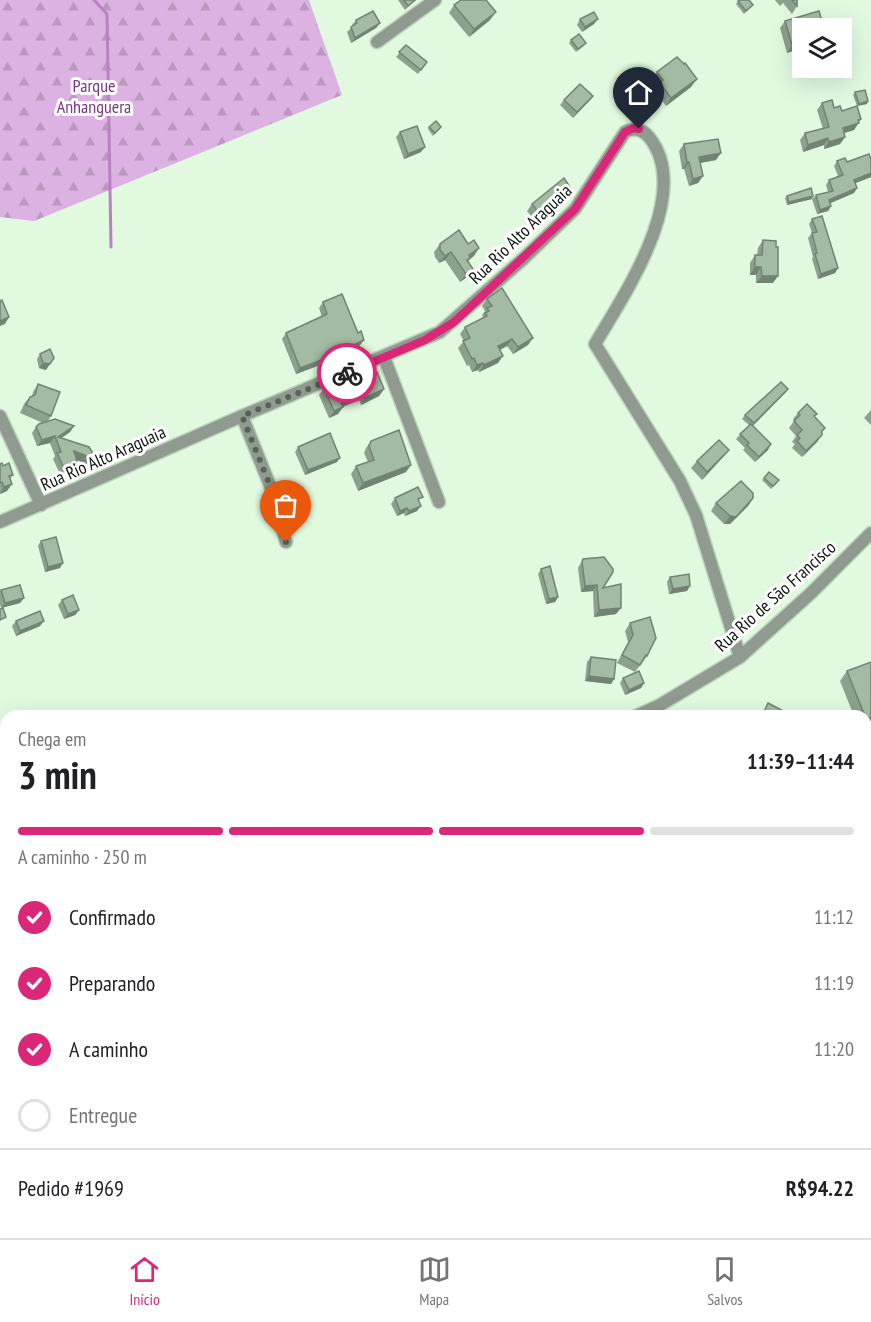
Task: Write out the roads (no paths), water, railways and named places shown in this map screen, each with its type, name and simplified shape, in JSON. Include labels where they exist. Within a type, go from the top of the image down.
[{"type":"street","points":[[376,42],[435,0]]},
{"type":"street","name":"Rua Rio Alto Araguaia","points":[[0,522],[242,416],[425,340],[454,322],[575,209],[625,132],[634,128],[646,133],[657,151],[663,184],[660,209],[654,232],[637,274],[595,344],[680,481],[688,498],[710,558],[740,657]]},
{"type":"street","points":[[384,357],[439,502]]},
{"type":"street","points":[[0,416],[41,505]]},
{"type":"street","points":[[242,416],[271,488],[286,542]]},
{"type":"street","name":"Rua Rio de São Francisco","points":[[662,710],[740,657],[810,594],[871,533]]},
{"type":"waterway","points":[[94,0],[107,14],[111,247]]},
{"type":"park label","name":"Parque Anhanguera","points":[[94,95]]}]
